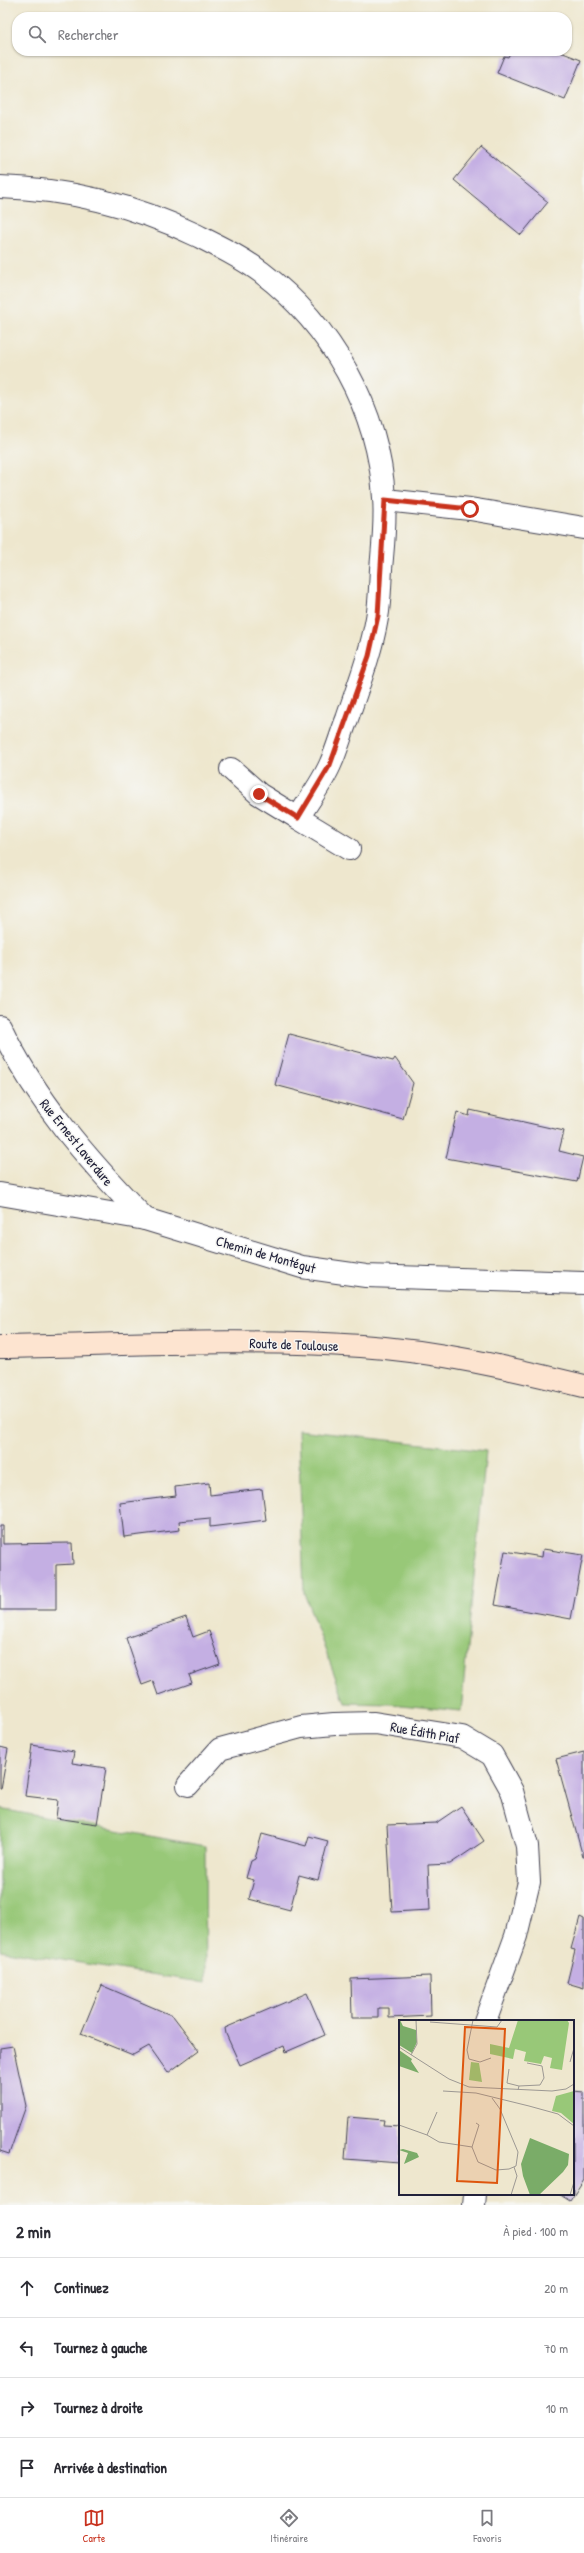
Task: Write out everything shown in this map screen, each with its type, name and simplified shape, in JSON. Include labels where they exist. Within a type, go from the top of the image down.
[{"type":"main road","name":"Route de Toulouse","points":[[0,1347],[258,1342],[362,1346],[482,1361],[584,1386]]},
{"type":"street","points":[[0,187],[28,187],[79,195],[127,207],[174,224],[224,248],[260,272],[294,301],[320,330],[341,360],[358,393],[373,430],[381,464],[385,500],[378,616],[369,656],[330,765],[298,818]]},
{"type":"street","points":[[385,500],[470,509],[584,528]]},
{"type":"street","points":[[231,769],[259,794],[349,849]]},
{"type":"street","name":"Rue Ernest Laverdure","points":[[0,1026],[16,1060],[41,1099],[97,1170],[145,1219]]},
{"type":"street","name":"Chemin de Montégut","points":[[0,1194],[145,1219],[302,1267],[366,1276],[584,1283]]},
{"type":"street","name":"Rue Édith Piaf","points":[[188,1785],[220,1749],[301,1727],[327,1724],[374,1723],[462,1737],[492,1755],[512,1791],[527,1846],[529,1882],[516,1936],[485,2020]]},
{"type":"street","points":[[474,2205],[475,2195]]},
{"type":"green space","points":[[298,1430],[486,1451],[461,1711],[391,1704],[345,1703],[304,1593]]},
{"type":"green space","points":[[0,1809],[205,1846],[206,1983],[0,1950]]},
{"type":"building","points":[[504,56],[571,56],[581,60],[565,100],[497,73]]},
{"type":"building","points":[[481,147],[548,202],[521,235],[454,180]]},
{"type":"building","points":[[289,1034],[393,1061],[395,1058],[413,1083],[403,1119],[275,1085]]},
{"type":"building","points":[[470,1110],[564,1131],[559,1151],[583,1157],[577,1182],[446,1158],[457,1112],[469,1116]]},
{"type":"building","points":[[209,1483],[210,1495],[262,1489],[266,1520],[210,1527],[210,1518],[179,1521],[180,1530],[124,1537],[120,1503],[176,1496],[175,1487]]},
{"type":"building","points":[[0,1526],[3,1526],[3,1544],[72,1543],[73,1564],[56,1565],[56,1610],[0,1610]]},
{"type":"building","points":[[543,1549],[583,1555],[571,1619],[495,1605],[505,1551],[542,1557]]},
{"type":"building","points":[[186,1617],[193,1637],[209,1631],[220,1664],[189,1675],[192,1683],[158,1695],[153,1681],[142,1685],[126,1638]]},
{"type":"building","points":[[32,1745],[74,1752],[72,1763],[106,1768],[97,1824],[56,1818],[58,1800],[25,1796]]},
{"type":"building","points":[[0,1747],[8,1749],[1,1789],[0,1789]]},
{"type":"building","points":[[584,1752],[584,1857],[583,1857],[556,1759]]},
{"type":"building","points":[[461,1806],[484,1841],[450,1864],[428,1865],[430,1910],[392,1912],[387,1825],[436,1823]]},
{"type":"building","points":[[262,1834],[306,1846],[309,1836],[328,1841],[318,1880],[299,1875],[290,1910],[249,1899],[254,1880],[246,1878],[251,1861],[255,1859]]},
{"type":"building","points":[[580,1917],[584,1919],[584,1988],[567,1983],[575,1950],[571,1949]]},
{"type":"building","points":[[430,1976],[431,2016],[389,2018],[389,2008],[378,2008],[378,2018],[352,2018],[351,1979]]},
{"type":"building","points":[[101,1985],[173,2016],[199,2050],[168,2073],[149,2046],[133,2055],[81,2034]]},
{"type":"building","points":[[307,1993],[325,2035],[286,2052],[284,2046],[240,2065],[226,2034],[225,2028]]},
{"type":"building","points":[[13,2046],[26,2106],[9,2154],[0,2151],[0,2048]]},
{"type":"building","points":[[574,2091],[584,2092],[584,2179],[574,2195]]},
{"type":"building","points":[[348,2117],[384,2120],[383,2125],[399,2126],[399,2163],[345,2159]]},
{"type":"building","points":[[561,2195],[574,2195],[570,2201]]},
{"type":"route","points":[[259,794],[298,818],[330,765],[369,656],[378,616],[385,500],[470,509]]}]
